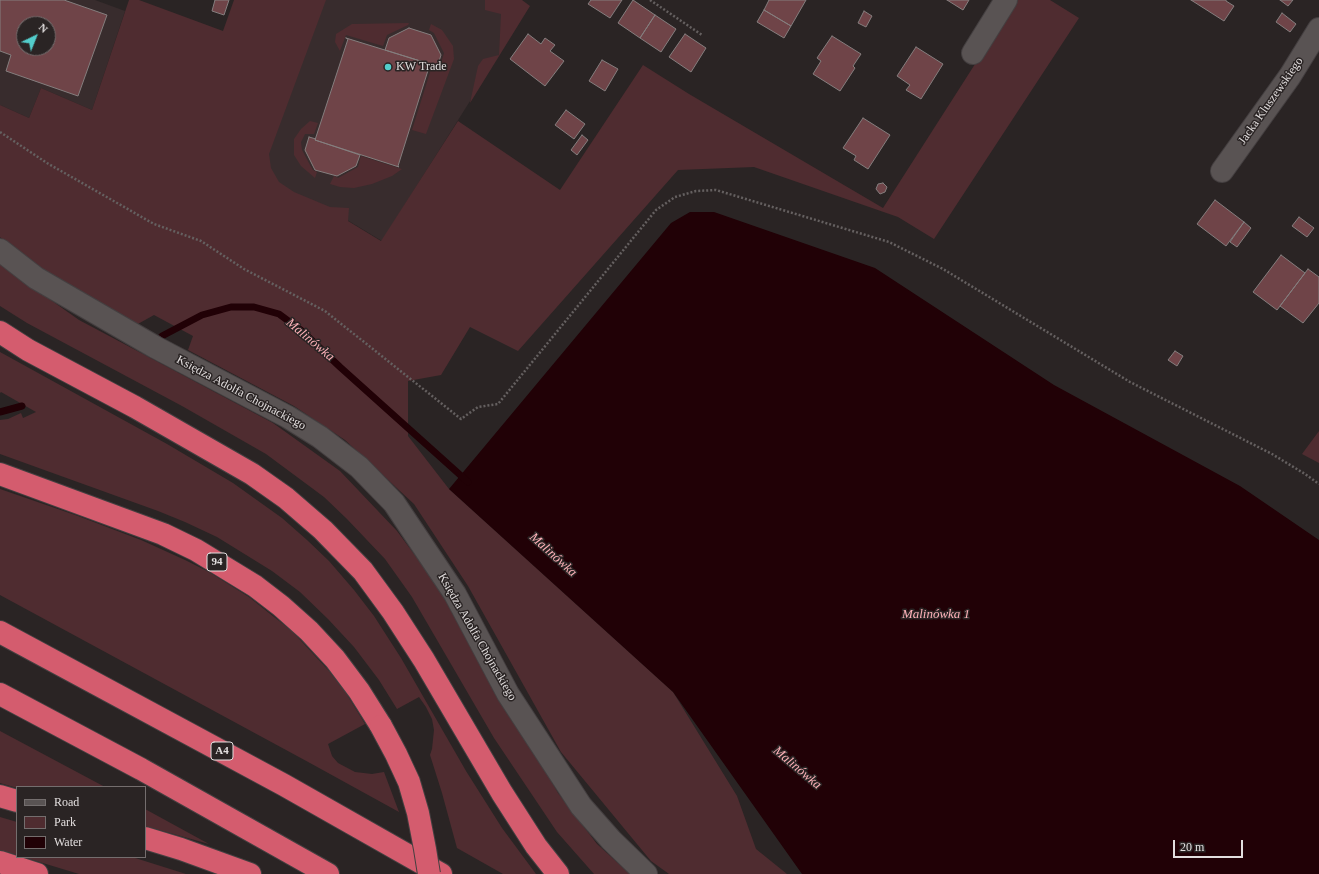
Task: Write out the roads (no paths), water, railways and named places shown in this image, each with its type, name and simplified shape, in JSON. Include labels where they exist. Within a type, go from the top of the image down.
[{"type":"highway","points":[[0,332],[28,350],[135,407],[252,474],[286,498],[323,530],[363,571],[392,612],[424,660],[502,793],[536,846],[558,874]]},
{"type":"highway","name":"94","points":[[0,474],[163,534],[196,550],[255,586],[309,630],[335,659],[359,691],[381,726],[396,754],[409,782],[418,813],[429,874]]},
{"type":"highway","name":"A4","points":[[0,632],[277,781],[441,874]]},
{"type":"highway","points":[[0,694],[141,769],[328,874]]},
{"type":"highway","points":[[0,796],[16,801]]},
{"type":"highway","points":[[146,838],[181,849],[250,874]]},
{"type":"highway","points":[[0,862],[38,874]]},
{"type":"street","points":[[973,54],[1006,0]]},
{"type":"street","name":"Jacka Kluszewskiego","points":[[1222,171],[1290,76],[1319,29]]},
{"type":"street","name":"Księdza Adolfa Chojnackiego","points":[[0,250],[36,278],[155,347],[288,417],[320,437],[359,467],[394,503],[455,594],[508,694],[581,806],[611,840],[646,874]]},
{"type":"water","name":"Malinówka 1","points":[[690,212],[714,212],[875,268],[1054,385],[1240,486],[1319,540],[1319,874],[802,874],[673,692],[449,489],[671,223]]},
{"type":"waterway","name":"Malinówka","points":[[162,336],[202,315],[231,307],[254,307],[279,314],[302,331],[468,482]]},
{"type":"waterway","name":"Malinówka","points":[[0,412],[22,406]]},
{"type":"place","name":"KW Trade","points":[[388,67]]}]
